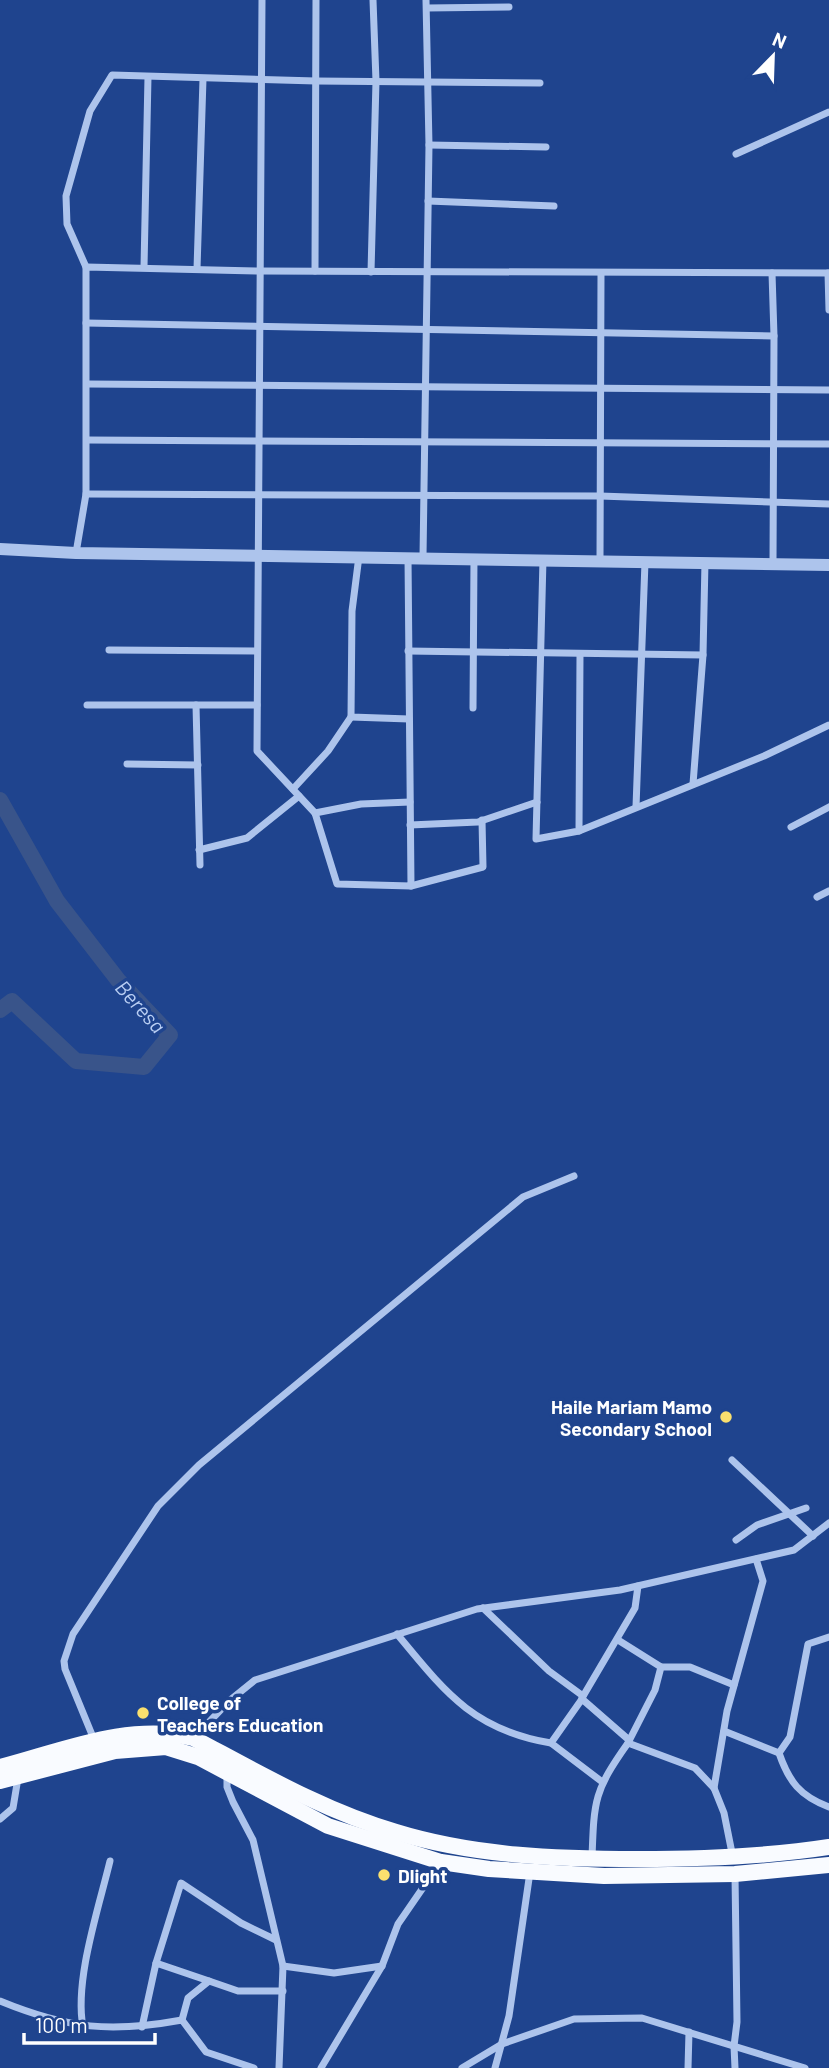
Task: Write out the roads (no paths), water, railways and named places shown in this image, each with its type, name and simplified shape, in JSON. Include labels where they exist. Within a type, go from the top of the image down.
[{"type":"highway","points":[[0,1781],[150,1732],[193,1738],[230,1766],[328,1826],[441,1862],[530,1872],[604,1876],[734,1866],[829,1847]]},
{"type":"highway","points":[[0,1767],[94,1749],[166,1747],[230,1766],[331,1809],[397,1833],[468,1849],[734,1866],[829,1865]]},
{"type":"street","points":[[262,0],[257,751],[315,813],[337,884],[411,887],[483,867],[482,820]]},
{"type":"street","points":[[315,271],[316,0]]},
{"type":"street","points":[[371,272],[376,81],[373,0]]},
{"type":"street","points":[[423,557],[429,145],[426,4],[509,7]]},
{"type":"street","points":[[76,553],[86,494],[86,267],[67,224],[66,196],[90,111],[112,75],[203,79],[540,83]]},
{"type":"street","points":[[144,267],[148,77]]},
{"type":"street","points":[[197,269],[203,79]]},
{"type":"street","points":[[736,154],[829,112]]},
{"type":"street","points":[[429,145],[546,147]]},
{"type":"street","points":[[428,201],[554,206]]},
{"type":"street","points":[[86,267],[371,272],[829,273],[829,310]]},
{"type":"street","points":[[600,560],[601,273]]},
{"type":"street","points":[[772,273],[775,336],[773,564]]},
{"type":"street","points":[[86,323],[775,336]]},
{"type":"street","points":[[87,384],[829,390]]},
{"type":"street","points":[[87,440],[829,444]]},
{"type":"street","points":[[86,494],[600,496],[829,504]]},
{"type":"street","points":[[0,549],[76,553],[408,556],[829,565]]},
{"type":"street","points":[[199,850],[247,838],[296,792],[351,717],[352,611],[359,556]]},
{"type":"street","points":[[408,556],[411,887]]},
{"type":"street","points":[[473,708],[474,558]]},
{"type":"street","points":[[543,559],[536,839],[579,831],[829,725]]},
{"type":"street","points":[[636,807],[644,655],[645,561]]},
{"type":"street","points":[[694,784],[703,655],[705,562]]},
{"type":"street","points":[[109,650],[257,650]]},
{"type":"street","points":[[408,651],[703,655]]},
{"type":"street","points":[[579,831],[580,655]]},
{"type":"street","points":[[87,705],[257,705]]},
{"type":"street","points":[[196,705],[200,864]]},
{"type":"street","points":[[351,717],[409,719]]},
{"type":"street","points":[[127,764],[198,765]]},
{"type":"street","points":[[315,813],[361,804],[410,802]]},
{"type":"street","points":[[410,825],[482,820],[537,802]]},
{"type":"street","points":[[790,827],[829,807]]},
{"type":"street","points":[[817,897],[829,891]]},
{"type":"street","points":[[94,1749],[73,1694],[64,1661],[73,1634],[158,1506],[200,1465],[523,1197],[573,1176]]},
{"type":"street","points":[[732,1460],[813,1536]]},
{"type":"street","points":[[736,1540],[757,1525],[806,1508]]},
{"type":"street","points":[[193,1738],[229,1701],[256,1680],[483,1608],[638,1586],[794,1550],[829,1522]]},
{"type":"street","points":[[714,1788],[723,1731],[762,1581],[756,1559]]},
{"type":"street","points":[[551,1743],[618,1640],[635,1608],[638,1586]]},
{"type":"street","points":[[483,1608],[628,1742],[695,1768],[714,1788],[724,1813],[734,1866],[737,2022],[735,2068]]},
{"type":"street","points":[[397,1634],[427,1670],[484,1723],[551,1743],[601,1781]]},
{"type":"street","points":[[779,1754],[790,1737],[808,1644],[829,1637]]},
{"type":"street","points":[[618,1640],[661,1667],[690,1667],[734,1685]]},
{"type":"street","points":[[592,1859],[593,1809],[601,1781],[628,1742],[655,1690],[661,1667]]},
{"type":"street","points":[[723,1731],[779,1754],[792,1784],[814,1801],[829,1807]]},
{"type":"street","points":[[230,1766],[230,1794],[253,1840],[283,1966],[279,2068]]},
{"type":"street","points":[[0,1819],[13,1808],[18,1776]]},
{"type":"street","points":[[83,2026],[80,2011],[82,1986],[110,1861]]},
{"type":"street","points":[[321,2068],[382,1966],[398,1924],[441,1862]]},
{"type":"street","points":[[495,2068],[509,2013],[530,1872]]},
{"type":"street","points":[[142,2027],[156,1963],[181,1883],[241,1923],[276,1940]]},
{"type":"street","points":[[156,1963],[238,1991],[283,1991]]},
{"type":"street","points":[[283,1966],[334,1973],[382,1966]]},
{"type":"street","points":[[209,1981],[188,1998],[183,2020],[206,2052],[254,2068]]},
{"type":"street","points":[[0,2001],[83,2026],[142,2027],[183,2020]]},
{"type":"street","points":[[462,2068],[502,2044],[574,2019],[642,2018],[806,2068]]},
{"type":"street","points":[[688,2068],[689,2032]]},
{"type":"waterway","name":"Beresa","points":[[0,800],[57,901],[118,980],[170,1035],[144,1067],[76,1061],[12,1001],[0,1010]]},
{"type":"place","name":"Haile Mariam Mamo Secondary School","points":[[726,1417]]},
{"type":"place","name":"College of Teachers Education","points":[[143,1713]]},
{"type":"place","name":"Dlight","points":[[384,1875]]}]
